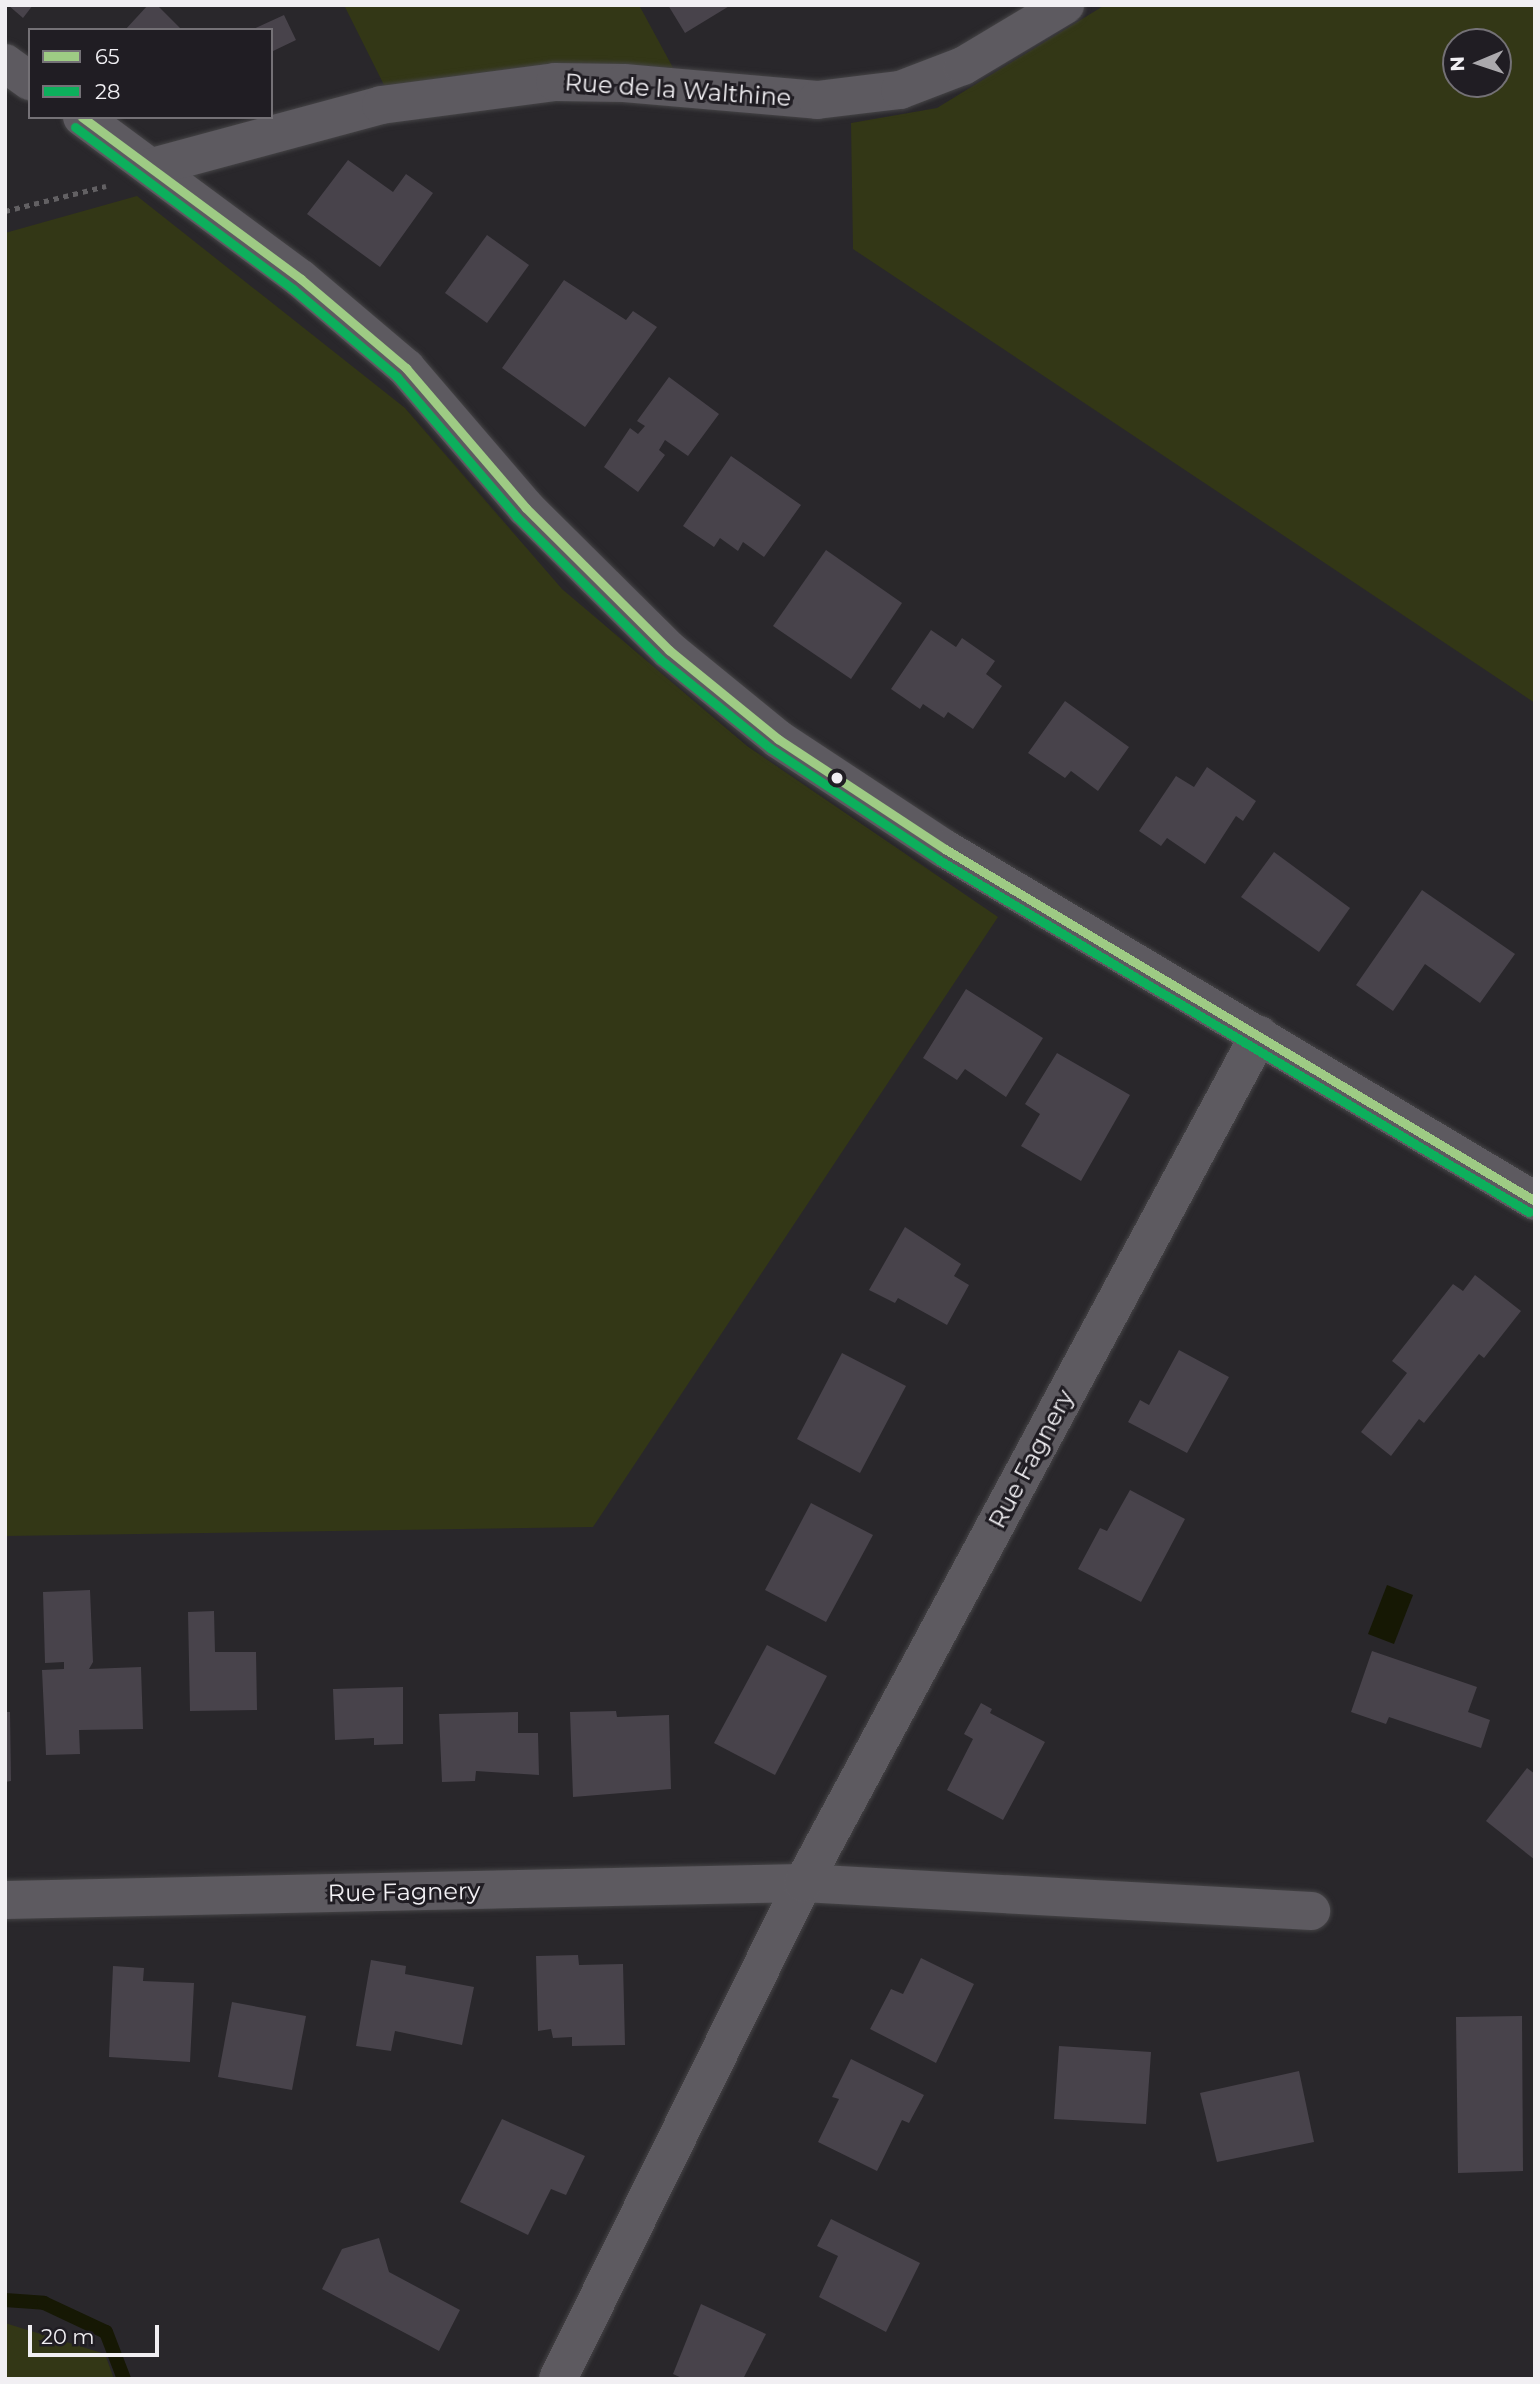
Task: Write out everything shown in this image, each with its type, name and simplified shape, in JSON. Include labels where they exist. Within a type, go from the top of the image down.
[{"type":"street","name":"Rue de la Walthine","points":[[152,167],[381,105],[542,83],[624,83],[817,100],[900,90],[963,66],[1011,42],[1065,5]]},
{"type":"street","points":[[5,63],[28,79]]},
{"type":"street","points":[[85,119],[301,279],[406,368],[545,527],[669,650],[778,738],[945,849],[1535,1202]]},
{"type":"street","name":"Rue Fagnery","points":[[558,2379],[803,1883],[1259,1035]]},
{"type":"street","name":"Rue Fagnery","points":[[5,1900],[803,1883],[1311,1911]]},
{"type":"path","points":[[5,211],[103,187],[152,167]]},
{"type":"green space","points":[[344,5],[639,5],[678,77],[384,85]]},
{"type":"green space","points":[[1105,5],[1535,5],[1535,703],[853,249],[851,123],[937,108]]},
{"type":"green space","points":[[137,196],[405,408],[562,589],[747,746],[998,917],[593,1527],[5,1536],[5,233]]},
{"type":"green space","points":[[5,2323],[105,2354],[114,2379],[5,2379]]},
{"type":"shaded area","points":[[1387,1585],[1413,1595],[1394,1644],[1368,1634]]},
{"type":"building","points":[[8,5],[33,5],[23,18]]},
{"type":"building","points":[[148,5],[157,5],[180,28],[127,28]]},
{"type":"building","points":[[668,5],[731,5],[685,33]]},
{"type":"building","points":[[284,15],[296,40],[273,51],[273,28],[255,28]]},
{"type":"building","points":[[348,160],[393,192],[406,174],[433,193],[380,267],[307,214]]},
{"type":"building","points":[[487,235],[529,265],[487,323],[445,293]]},
{"type":"building","points":[[564,280],[626,320],[633,311],[657,327],[585,427],[502,368]]},
{"type":"building","points":[[669,377],[719,414],[688,456],[665,440],[659,450],[665,455],[638,492],[604,467],[630,428],[638,434],[645,426],[637,421]]},
{"type":"building","points":[[731,456],[801,505],[764,557],[743,542],[738,551],[720,538],[714,547],[683,526]]},
{"type":"building","points":[[826,550],[902,603],[851,679],[773,626]]},
{"type":"building","points":[[931,630],[956,647],[962,638],[995,661],[986,674],[1002,686],[973,729],[948,712],[944,718],[923,704],[920,709],[891,689]]},
{"type":"building","points":[[1065,701],[1129,747],[1098,791],[1071,771],[1065,778],[1028,753]]},
{"type":"building","points":[[1207,767],[1256,801],[1243,821],[1236,816],[1205,864],[1167,838],[1161,846],[1139,831],[1176,776],[1194,787]]},
{"type":"building","points":[[1274,852],[1350,908],[1319,952],[1241,897]]},
{"type":"building","points":[[1422,890],[1515,954],[1480,1003],[1425,964],[1393,1011],[1356,985]]},
{"type":"building","points":[[966,989],[1043,1038],[1006,1097],[965,1069],[957,1080],[923,1058]]},
{"type":"building","points":[[1057,1053],[1130,1095],[1081,1181],[1021,1146],[1040,1114],[1025,1104]]},
{"type":"building","points":[[905,1227],[961,1264],[954,1276],[969,1285],[947,1325],[898,1298],[895,1303],[869,1290]]},
{"type":"building","points":[[1475,1275],[1521,1311],[1484,1358],[1479,1354],[1424,1423],[1419,1419],[1391,1456],[1361,1432],[1407,1373],[1392,1361],[1453,1284],[1463,1291]]},
{"type":"building","points":[[1179,1350],[1229,1377],[1187,1453],[1128,1422],[1140,1400],[1149,1405]]},
{"type":"building","points":[[842,1353],[906,1386],[860,1473],[797,1439]]},
{"type":"building","points":[[1130,1490],[1185,1519],[1141,1602],[1078,1569],[1100,1528],[1107,1531]]},
{"type":"building","points":[[811,1503],[873,1535],[826,1622],[765,1590]]},
{"type":"building","points":[[90,1590],[93,1662],[89,1669],[141,1667],[143,1729],[79,1730],[80,1754],[46,1755],[42,1670],[64,1669],[64,1662],[45,1663],[43,1592]]},
{"type":"building","points":[[214,1611],[215,1652],[256,1652],[257,1710],[190,1711],[188,1612]]},
{"type":"building","points":[[767,1645],[827,1676],[775,1775],[714,1743]]},
{"type":"building","points":[[1372,1651],[1477,1687],[1468,1712],[1490,1720],[1481,1748],[1389,1717],[1386,1724],[1351,1712]]},
{"type":"building","points":[[403,1687],[403,1744],[374,1745],[374,1738],[335,1740],[333,1689]]},
{"type":"building","points":[[981,1703],[992,1709],[990,1713],[1045,1742],[1003,1820],[947,1790],[973,1739],[964,1734]]},
{"type":"building","points":[[616,1711],[617,1717],[669,1715],[671,1789],[573,1797],[570,1712]]},
{"type":"building","points":[[5,1712],[10,1712],[11,1781],[5,1782]]},
{"type":"building","points":[[518,1712],[518,1733],[538,1733],[539,1775],[476,1771],[475,1781],[442,1782],[439,1714]]},
{"type":"building","points":[[1527,1768],[1535,1774],[1535,1860],[1486,1821]]},
{"type":"building","points":[[578,1955],[579,1965],[623,1964],[625,2045],[572,2046],[572,2037],[553,2038],[551,2029],[538,2031],[536,1956]]},
{"type":"building","points":[[921,1958],[974,1984],[936,2063],[870,2029],[891,1989],[903,1994]]},
{"type":"building","points":[[371,1960],[406,1966],[405,1974],[474,1987],[462,2045],[395,2031],[391,2051],[356,2046]]},
{"type":"building","points":[[113,1966],[144,1968],[143,1981],[194,1983],[190,2062],[109,2057]]},
{"type":"building","points":[[232,2002],[306,2016],[292,2090],[218,2077]]},
{"type":"building","points":[[1522,2016],[1523,2171],[1458,2173],[1456,2017]]},
{"type":"building","points":[[1059,2046],[1151,2052],[1146,2124],[1054,2119]]},
{"type":"building","points":[[851,2059],[924,2095],[909,2123],[902,2120],[877,2171],[818,2142],[839,2099],[832,2097]]},
{"type":"building","points":[[1299,2071],[1314,2142],[1217,2162],[1200,2093]]},
{"type":"building","points":[[502,2119],[585,2156],[566,2195],[551,2189],[528,2235],[460,2202]]},
{"type":"building","points":[[831,2219],[920,2263],[886,2332],[819,2297],[838,2256],[817,2246]]},
{"type":"building","points":[[379,2238],[389,2272],[460,2310],[439,2351],[322,2289],[342,2249]]},
{"type":"building","points":[[701,2304],[766,2334],[743,2379],[684,2379],[673,2374]]},
{"type":"waterway","points":[[5,2300],[44,2303],[106,2332],[124,2379]]},
{"type":"transit line","name":"65","points":[[85,119],[301,279],[406,368],[526,508],[669,650],[778,739],[945,849],[1535,1201]]},
{"type":"transit line","name":"28","points":[[75,127],[293,289],[397,377],[517,517],[660,659],[770,748],[939,860],[1529,1212]]}]
